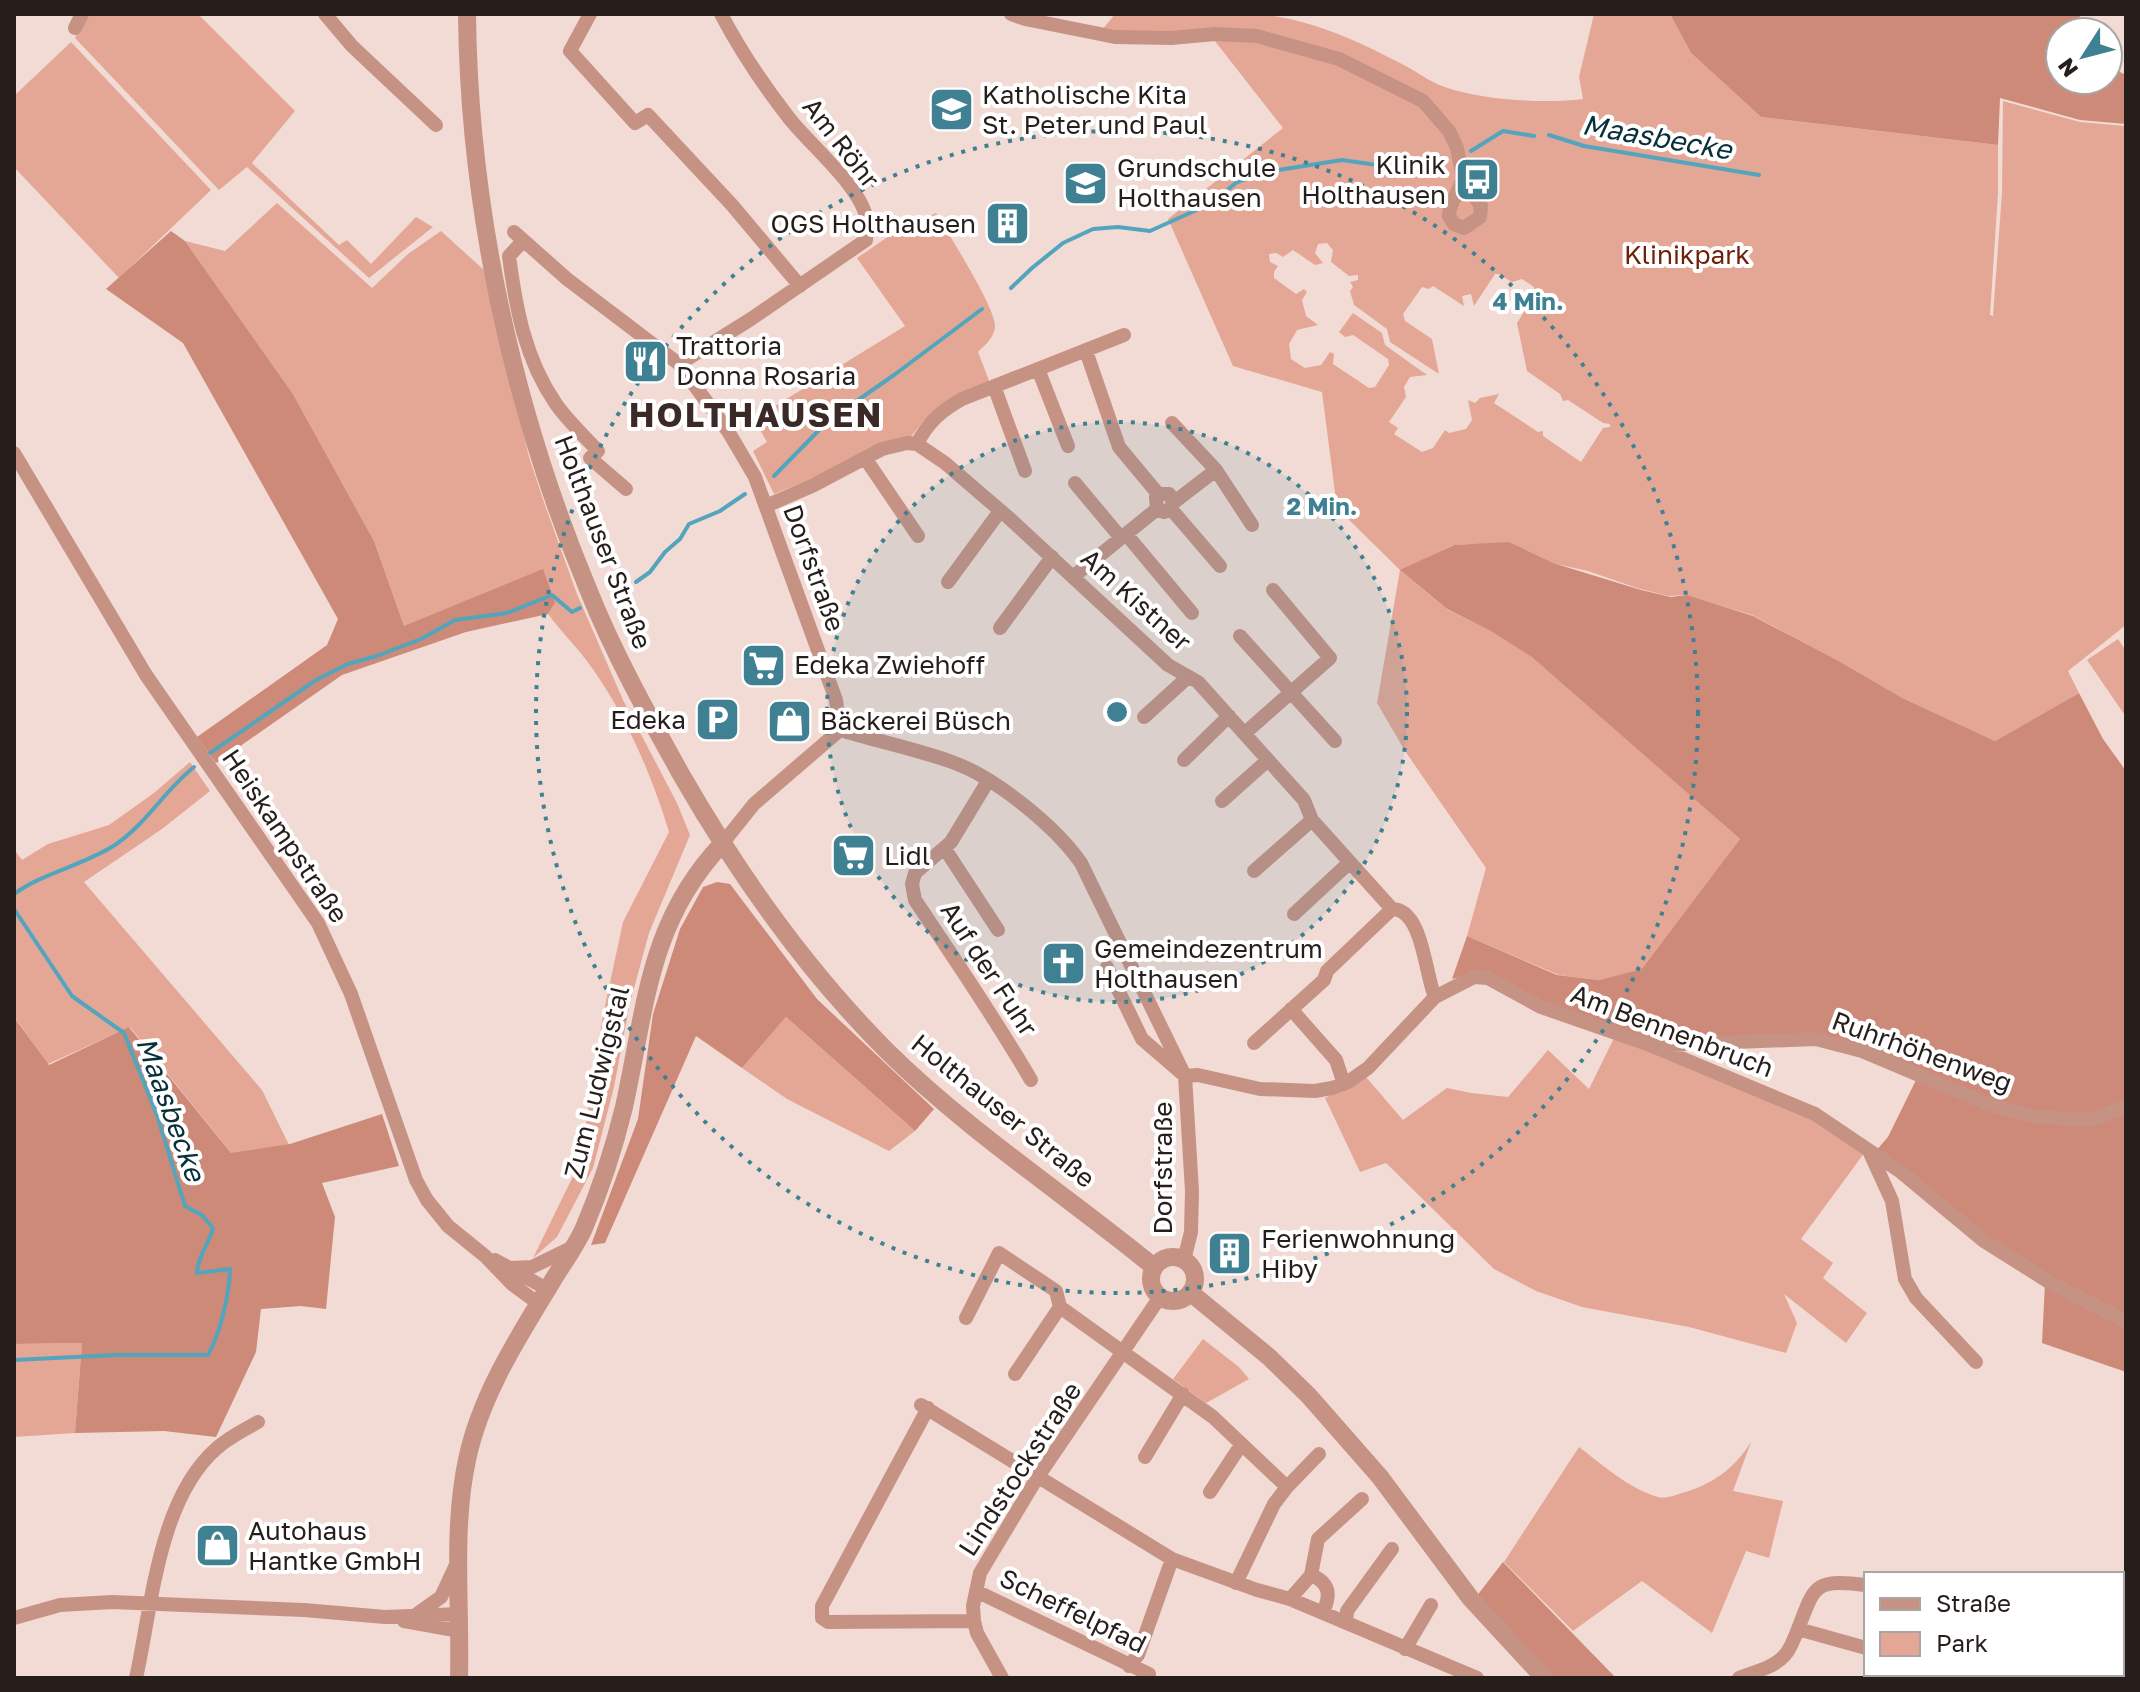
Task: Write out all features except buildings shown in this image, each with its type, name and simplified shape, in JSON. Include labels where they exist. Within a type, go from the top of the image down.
[{"type":"street","points":[[75,28],[82,14]]},
{"type":"street","points":[[325,14],[352,46],[436,125]]},
{"type":"street","name":"Holthauser Straße","points":[[467,14],[469,74],[484,210],[499,296],[530,421],[587,589],[644,710],[722,844],[811,966],[884,1048],[934,1094],[1154,1267]]},
{"type":"street","points":[[590,14],[570,51],[635,123],[648,115],[732,205],[800,286]]},
{"type":"street","name":"Am Röhr","points":[[679,364],[866,240],[867,219],[859,199],[791,120],[721,14]]},
{"type":"street","points":[[1011,14],[1115,37],[1257,36],[1339,59],[1423,101],[1449,131],[1457,148],[1463,179]]},
{"type":"street","name":"Dorfstraße","points":[[626,489],[590,458],[598,451],[557,406],[528,353],[515,304],[509,256],[519,236],[590,297],[679,364],[728,431],[755,477],[766,506],[836,700],[840,730],[954,762],[1040,817],[1057,832],[1081,863],[1185,1076],[1192,1191],[1191,1232],[1184,1260]]},
{"type":"street","points":[[766,506],[882,449],[907,443],[917,444],[927,425],[962,399],[1124,335]]},
{"type":"street","points":[[1086,351],[1119,447],[1220,566]]},
{"type":"street","points":[[1038,369],[1068,446]]},
{"type":"street","points":[[994,386],[1025,471]]},
{"type":"street","points":[[1172,423],[1216,470],[1252,525]]},
{"type":"street","name":"Am Kistner","points":[[917,444],[945,463],[1074,576],[1168,665],[1198,682],[1304,800],[1312,820],[1392,909],[1405,911],[1412,920],[1435,997]]},
{"type":"street","name":"Heiskampstraße","points":[[14,453],[146,675],[318,923],[351,994],[422,1191],[448,1226],[485,1256],[512,1284],[543,1296]]},
{"type":"street","points":[[865,458],[918,536]]},
{"type":"street","points":[[1074,576],[1165,504],[1216,470]]},
{"type":"street","points":[[1075,483],[1192,613]]},
{"type":"street","points":[[948,582],[1000,511]]},
{"type":"street","name":"Am Kistner","points":[[1000,628],[1052,557]]},
{"type":"street","points":[[1245,733],[1330,658],[1273,590]]},
{"type":"street","points":[[1240,636],[1335,741]]},
{"type":"street","name":"Am Kistner","points":[[1144,717],[1188,677]]},
{"type":"street","points":[[1184,760],[1229,716]]},
{"type":"street","name":"Zum Ludwigstal","points":[[459,1678],[461,1499],[467,1459],[489,1395],[582,1232],[608,1168],[658,948],[697,872],[754,804],[840,730]]},
{"type":"street","points":[[1222,801],[1268,760]]},
{"type":"street","name":"Auf der Fuhr","points":[[988,781],[958,833],[945,849],[915,873],[912,884],[915,900],[964,978],[986,1005],[1031,1080]]},
{"type":"street","points":[[1254,871],[1312,820]]},
{"type":"street","name":"Auf der Fuhr","points":[[945,849],[998,930]]},
{"type":"street","points":[[1294,914],[1350,862]]},
{"type":"street","points":[[1254,1043],[1324,980],[1327,971],[1392,909]]},
{"type":"street","name":"Dorfstraße","points":[[1107,967],[1142,1039],[1185,1076]]},
{"type":"street","name":"Am Bennenbruch","points":[[1185,1076],[1198,1075],[1274,1090],[1315,1091],[1344,1084],[1368,1068],[1435,997],[1474,977],[1488,978],[1541,1007],[1650,1045],[1815,1114],[1901,1172],[1984,1241],[2049,1282],[2126,1321]]},
{"type":"street","points":[[1291,1009],[1336,1060],[1344,1084]]},
{"type":"street","name":"Ruhrhöhenweg","points":[[1650,1045],[1816,1039],[1862,1051],[1988,1104],[2036,1117],[2092,1120],[2126,1106]]},
{"type":"street","points":[[1870,1153],[1892,1201],[1905,1279],[1916,1298],[1976,1362]]},
{"type":"street","points":[[510,1268],[532,1267],[573,1247]]},
{"type":"street","points":[[966,1318],[999,1253],[1056,1291],[1060,1307],[1213,1417],[1287,1487]]},
{"type":"street","name":"Heiskampstraße","points":[[485,1256],[510,1268],[543,1296]]},
{"type":"street","points":[[1168,1257],[1184,1260],[1195,1275],[1191,1293],[1176,1301],[1160,1297],[1151,1280],[1154,1267],[1168,1257]]},
{"type":"street","points":[[1191,1293],[1274,1361],[1335,1423],[1380,1477],[1471,1599],[1544,1678]]},
{"type":"street","name":"Lindstockstraße","points":[[1002,1678],[977,1633],[974,1621],[980,1573],[1037,1478],[1160,1297]]},
{"type":"street","points":[[1015,1374],[1060,1307]]},
{"type":"street","points":[[1145,1457],[1183,1394]]},
{"type":"street","points":[[974,1621],[828,1622],[822,1618],[822,1606],[925,1406],[1172,1559],[1290,1599],[1477,1678]]},
{"type":"street","points":[[136,1678],[149,1605],[173,1519],[193,1476],[218,1447],[258,1422]]},
{"type":"street","points":[[1210,1492],[1241,1445]]},
{"type":"street","points":[[1236,1583],[1274,1504],[1319,1454]]},
{"type":"street","points":[[1290,1599],[1311,1575],[1318,1539],[1362,1499]]},
{"type":"street","points":[[1346,1623],[1347,1611],[1392,1549]]},
{"type":"street","points":[[414,1616],[441,1597],[460,1555]]},
{"type":"street","points":[[1129,1666],[1138,1655],[1172,1559]]},
{"type":"street","points":[[1311,1575],[1321,1579],[1329,1591],[1323,1612]]},
{"type":"street","points":[[1739,1678],[1769,1667],[1784,1657],[1809,1599],[1820,1586],[1833,1582],[1864,1585]]},
{"type":"street","name":"Scheffelpfad","points":[[976,1591],[1149,1674]]},
{"type":"street","points":[[14,1618],[79,1602],[304,1610],[460,1623]]},
{"type":"street","points":[[1405,1649],[1431,1605]]},
{"type":"street","points":[[385,1617],[414,1616],[460,1623]]},
{"type":"street","points":[[1798,1629],[1864,1647]]},
{"type":"green space","name":"Klinikpark","points":[[1231,12],[1276,16],[1350,39],[1452,89],[1489,97],[1549,101],[1583,99],[1579,77],[1594,14],[1670,14],[1691,53],[1761,117],[1998,145],[1990,315],[1993,316],[2002,193],[2003,101],[2080,122],[2126,126],[2126,625],[2068,671],[2079,693],[1995,741],[1901,698],[1752,615],[1685,595],[1669,596],[1640,589],[1588,571],[1552,563],[1510,543],[1453,545],[1401,571],[1448,610],[1492,631],[1534,658],[1740,839],[1644,969],[1599,980],[1559,975],[1467,936],[1486,868],[1405,751],[1377,703],[1400,570],[1337,508],[1322,392],[1233,366],[1168,219],[1283,128],[1207,31],[1134,37],[1102,30],[1115,14]],"holes":[[[1327,243],[1333,250],[1331,262],[1349,276],[1358,275],[1358,280],[1350,282],[1354,305],[1387,329],[1390,342],[1439,374],[1432,339],[1405,321],[1403,314],[1422,287],[1429,289],[1433,286],[1464,306],[1462,296],[1471,294],[1474,306],[1495,274],[1512,282],[1522,279],[1534,287],[1535,294],[1517,323],[1527,371],[1560,394],[1563,401],[1568,400],[1603,423],[1610,424],[1610,427],[1603,428],[1581,462],[1543,436],[1543,431],[1538,432],[1494,403],[1499,394],[1480,398],[1475,403],[1468,400],[1472,420],[1466,429],[1449,433],[1445,430],[1433,448],[1422,452],[1394,434],[1398,428],[1389,422],[1406,397],[1404,387],[1410,377],[1427,375],[1385,345],[1382,333],[1353,313],[1339,332],[1345,337],[1353,335],[1388,359],[1389,365],[1375,387],[1369,388],[1333,364],[1334,354],[1330,352],[1321,365],[1305,368],[1291,359],[1289,344],[1297,330],[1318,325],[1306,316],[1302,300],[1307,292],[1304,289],[1296,294],[1274,278],[1278,266],[1270,262],[1269,254],[1276,253],[1283,257],[1293,250],[1315,265],[1323,263],[1315,253],[1318,244]]]},
{"type":"green space","points":[[86,14],[198,14],[295,111],[252,163],[339,245],[347,240],[371,264],[416,217],[433,227],[369,278],[247,167],[219,190],[75,38]]},
{"type":"green space","points":[[71,42],[211,190],[119,278],[14,167],[14,96]]},
{"type":"green space","points":[[277,203],[372,288],[408,254],[441,231],[484,270],[529,457],[577,594],[623,700],[677,803],[690,835],[649,933],[593,1168],[557,1237],[533,1258],[580,1162],[603,1015],[623,922],[669,832],[655,789],[616,706],[587,661],[548,614],[555,603],[404,626],[374,541],[293,394],[185,241],[225,251]]},
{"type":"green space","points":[[936,213],[970,270],[993,317],[993,334],[978,352],[990,383],[940,408],[923,421],[911,437],[774,494],[753,451],[767,442],[754,419],[905,326],[857,258],[892,234]]},
{"type":"green space","points":[[2118,639],[2126,651],[2126,717],[2087,660]]},
{"type":"green space","points":[[190,762],[210,791],[162,829],[84,882],[262,1090],[290,1147],[232,1154],[130,1027],[48,1064],[14,1016],[14,849],[22,860],[48,844],[109,825]]},
{"type":"green space","points":[[786,1017],[915,1131],[889,1151],[787,1099],[742,1068]]},
{"type":"green space","points":[[1615,1036],[1814,1117],[1865,1152],[1801,1239],[1833,1263],[1823,1278],[1867,1313],[1846,1343],[1784,1294],[1797,1323],[1786,1353],[1689,1327],[1582,1307],[1536,1291],[1494,1269],[1386,1163],[1360,1172],[1325,1098],[1366,1077],[1403,1120],[1447,1088],[1508,1097],[1548,1050],[1589,1089]]},
{"type":"green space","points":[[1203,1339],[1239,1367],[1249,1379],[1206,1403],[1173,1379]]},
{"type":"green space","points":[[82,1343],[75,1433],[14,1437],[14,1344]]},
{"type":"green space","points":[[1751,1442],[1733,1491],[1783,1501],[1769,1558],[1746,1551],[1712,1633],[1642,1581],[1573,1631],[1504,1562],[1579,1447],[1626,1482],[1664,1498],[1693,1490],[1713,1480],[1738,1460]]},
{"type":"shaded area","points":[[1670,14],[2081,14],[2044,16],[2044,96],[2124,96],[2124,74],[2126,124],[2080,120],[2000,98],[1998,145],[1761,117],[1691,53]]},
{"type":"shaded area","points":[[171,231],[185,241],[293,394],[374,541],[404,626],[543,569],[555,603],[548,614],[466,632],[342,675],[216,763],[197,737],[327,645],[338,619],[183,343],[106,289]]},
{"type":"shaded area","points":[[1509,542],[1553,563],[1641,590],[1671,597],[1687,595],[1753,616],[1902,698],[1995,741],[2079,693],[2103,739],[2126,771],[2126,1372],[2042,1343],[2045,1284],[1875,1152],[1888,1137],[1917,1078],[1802,1033],[1653,1040],[1606,1026],[1474,973],[1452,979],[1467,936],[1557,975],[1599,980],[1642,969],[1740,839],[1532,657],[1491,631],[1447,609],[1400,570],[1454,545]]},
{"type":"shaded area","points":[[717,882],[730,884],[817,999],[934,1109],[915,1131],[786,1017],[742,1068],[696,1036],[605,1243],[591,1245],[638,1119],[653,1014],[680,929],[703,887]]},
{"type":"shaded area","points":[[14,1017],[49,1065],[129,1027],[231,1153],[290,1144],[382,1114],[399,1166],[322,1183],[335,1217],[326,1309],[301,1306],[261,1309],[256,1352],[216,1437],[164,1431],[75,1433],[82,1343],[14,1344]]},
{"type":"shaded area","points":[[1503,1562],[1616,1678],[1550,1678],[1476,1597]]},
{"type":"waterway","name":"Maasbecke","points":[[1471,151],[1503,131],[1534,136]]},
{"type":"waterway","name":"Maasbecke","points":[[1549,135],[1584,146],[1759,175]]},
{"type":"waterway","name":"Maasbecke","points":[[1011,288],[1063,243],[1093,229],[1118,227],[1150,231],[1212,203],[1237,182],[1272,171],[1342,160],[1377,165],[1444,158]]},
{"type":"waterway","name":"Maasbecke","points":[[774,476],[828,421],[982,309]]},
{"type":"waterway","name":"Maasbecke","points":[[636,582],[650,572],[680,539],[689,524],[720,511],[745,494]]},
{"type":"waterway","name":"Maasbecke","points":[[210,753],[316,680],[348,664],[421,639],[455,620],[507,613],[552,595],[572,612],[580,608]]},
{"type":"waterway","name":"Maasbecke","points":[[14,894],[115,845],[137,827],[194,767]]},
{"type":"waterway","name":"Maasbecke","points":[[14,909],[72,996],[124,1033],[157,1115],[185,1206],[202,1215],[213,1228],[197,1273],[230,1269],[224,1313],[208,1355],[14,1360]]},
{"type":"place","name":"Katholische Kita St. Peter und Paul","points":[[951,110]]},
{"type":"place","name":"Klinik Holthausen","points":[[1477,180]]},
{"type":"place","name":"Grundschule Holthausen","points":[[1086,183]]},
{"type":"place","name":"OGS Holthausen","points":[[1007,224]]},
{"type":"place","name":"Trattoria Donna Rosaria","points":[[645,361]]},
{"type":"place","name":"Edeka Zwiehoff","points":[[763,665]]},
{"type":"place","name":"Edeka","points":[[717,720]]},
{"type":"place","name":"Bäckerei Büsch","points":[[789,721]]},
{"type":"place","name":"Lidl","points":[[853,856]]},
{"type":"place","name":"Gemeindezentrum Holthausen","points":[[1063,964]]},
{"type":"place","name":"Ferienwohnung Hiby","points":[[1230,1254]]},
{"type":"place","name":"Autohaus Hantke GmbH","points":[[217,1546]]},
{"type":"district","name":"HOLTHAUSEN","points":[[756,415]]}]
